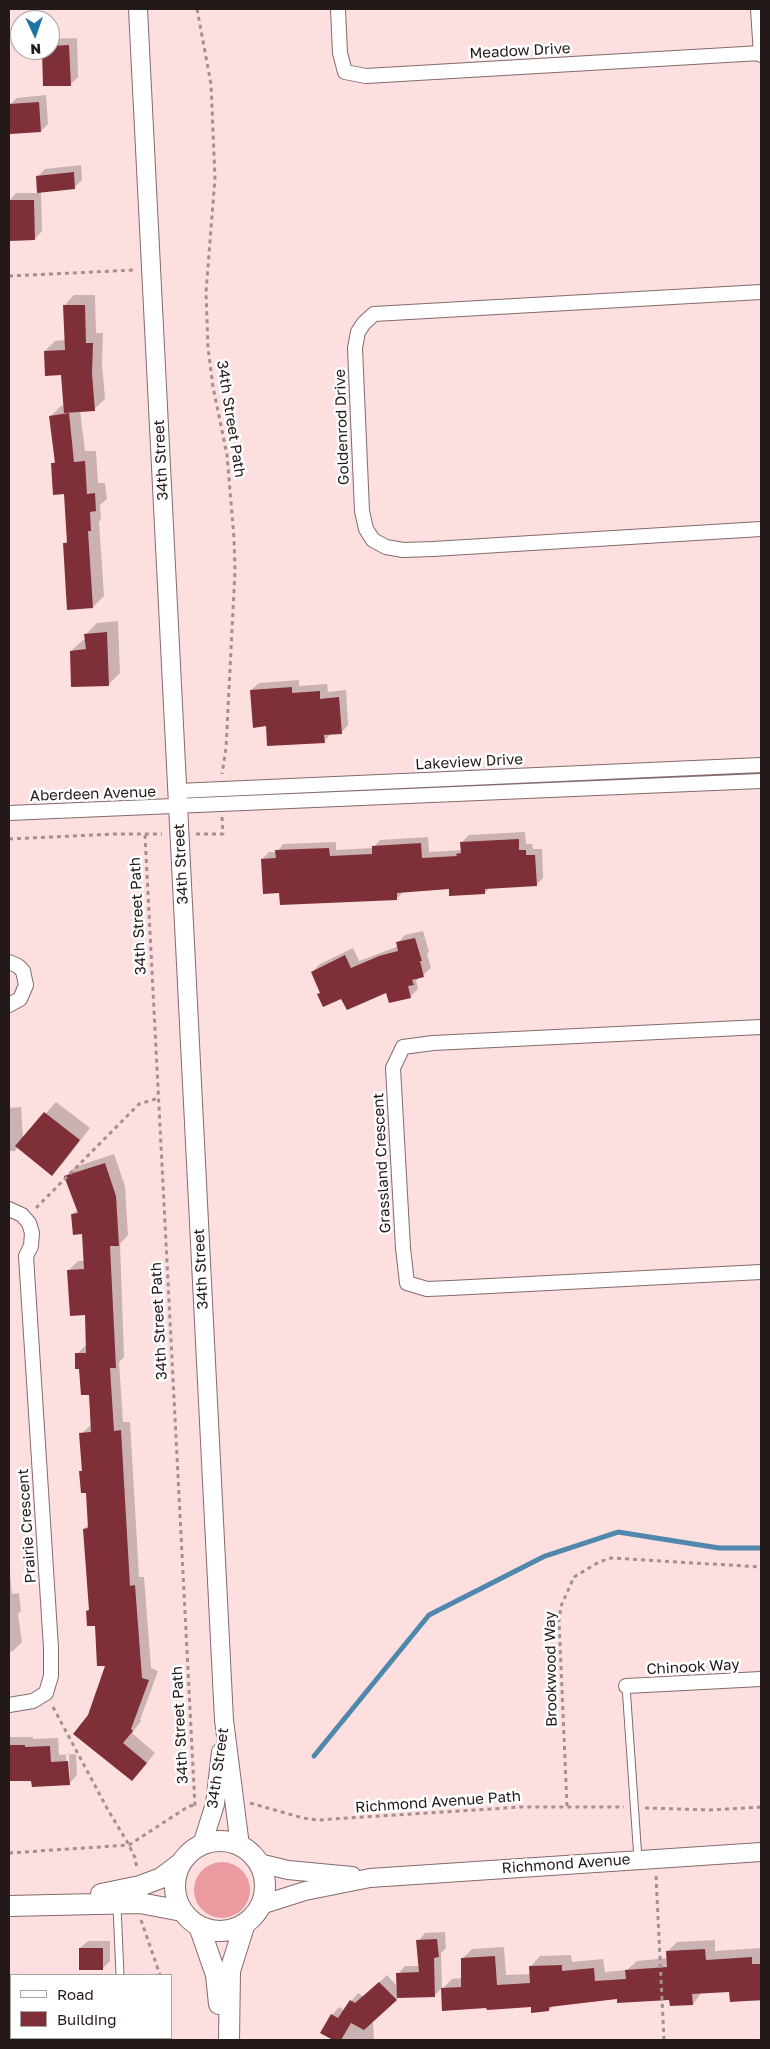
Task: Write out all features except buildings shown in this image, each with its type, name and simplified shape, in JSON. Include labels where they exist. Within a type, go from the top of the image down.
[{"type":"main road","points":[[33,1905],[140,1886],[161,1878],[181,1863],[190,1852],[214,1841],[228,1842],[240,1846],[251,1853],[264,1876],[265,1891],[261,1905],[245,1923],[234,1929],[223,1931],[211,1930],[200,1926],[190,1920],[182,1911],[177,1899],[175,1887],[176,1874],[181,1863]]},
{"type":"main road","points":[[9,1906],[140,1903],[182,1911]]},
{"type":"main road","points":[[229,2040],[230,1971],[245,1923]]},
{"type":"main road","points":[[200,1926],[216,1975],[224,2040]]},
{"type":"street","name":"34th Street","points":[[138,9],[224,1720],[240,1846]]},
{"type":"street","name":"Meadow Drive","points":[[338,9],[340,53],[345,72],[366,76],[761,54]]},
{"type":"street","points":[[758,9],[761,54]]},
{"type":"street","name":"Goldenrod Drive","points":[[761,292],[374,314],[364,322],[358,332],[355,348],[362,511],[366,529],[373,540],[386,547],[403,550],[432,549],[761,530]]},
{"type":"street","name":"Lakeview Drive","points":[[178,799],[221,789],[761,764]]},
{"type":"street","name":"Lakeview Drive","points":[[178,799],[221,804],[761,781]]},
{"type":"street","name":"Aberdeen Avenue","points":[[9,814],[178,799]]},
{"type":"street","points":[[9,962],[18,966],[23,971],[26,985],[20,999],[9,1005]]},
{"type":"street","name":"Grassland Crescent","points":[[761,1027],[433,1043],[402,1047],[393,1068],[402,1248],[407,1283],[426,1289],[761,1272]]},
{"type":"street","name":"Prairie Crescent","points":[[9,1209],[22,1215],[29,1223],[32,1233],[31,1246],[26,1256],[51,1648],[51,1676],[46,1693]]},
{"type":"street","name":"Chinook Way","points":[[626,1686],[761,1679]]},
{"type":"street","points":[[9,1705],[33,1701],[46,1693]]},
{"type":"street","name":"34th Street","points":[[202,1845],[216,1804],[224,1720]]},
{"type":"street","name":"Richmond Avenue","points":[[261,1905],[305,1891],[370,1878],[646,1858],[761,1852]]},
{"type":"street","name":"Richmond Avenue","points":[[258,1863],[288,1870],[370,1878]]},
{"type":"lane","points":[[626,1686],[635,1808],[646,1858]]},
{"type":"lane","points":[[117,1903],[120,1974]]},
{"type":"path","name":"34th Street Path","points":[[197,9],[211,84],[215,178],[206,292],[208,348],[213,387],[227,455],[234,538],[234,581],[226,748],[221,789]]},
{"type":"path","points":[[9,276],[151,270]]},
{"type":"path","points":[[9,839],[115,834],[223,834],[221,804]]},
{"type":"path","name":"34th Street Path","points":[[146,835],[195,1806]]},
{"type":"path","points":[[36,1208],[139,1104],[159,1098]]},
{"type":"path","name":"Brookwood Way","points":[[567,1806],[559,1620],[561,1606],[574,1577],[599,1562],[611,1558],[761,1567]]},
{"type":"path","points":[[46,1693],[108,1810],[129,1844]]},
{"type":"path","name":"Richmond Avenue Path","points":[[234,1802],[253,1803],[303,1818],[318,1820],[521,1807],[567,1806],[710,1810],[761,1807]]},
{"type":"path","points":[[9,1853],[129,1844],[189,1806],[216,1804]]},
{"type":"path","points":[[646,1858],[664,2040]]},
{"type":"shaded area","points":[[222,1862],[233,1864],[242,1870],[248,1879],[250,1890],[248,1901],[242,1910],[233,1916],[222,1918],[211,1916],[202,1910],[196,1901],[194,1890],[196,1879],[202,1870],[211,1864]]},
{"type":"waterway","points":[[314,1756],[429,1615],[545,1556],[618,1532],[719,1548],[761,1548]]}]
